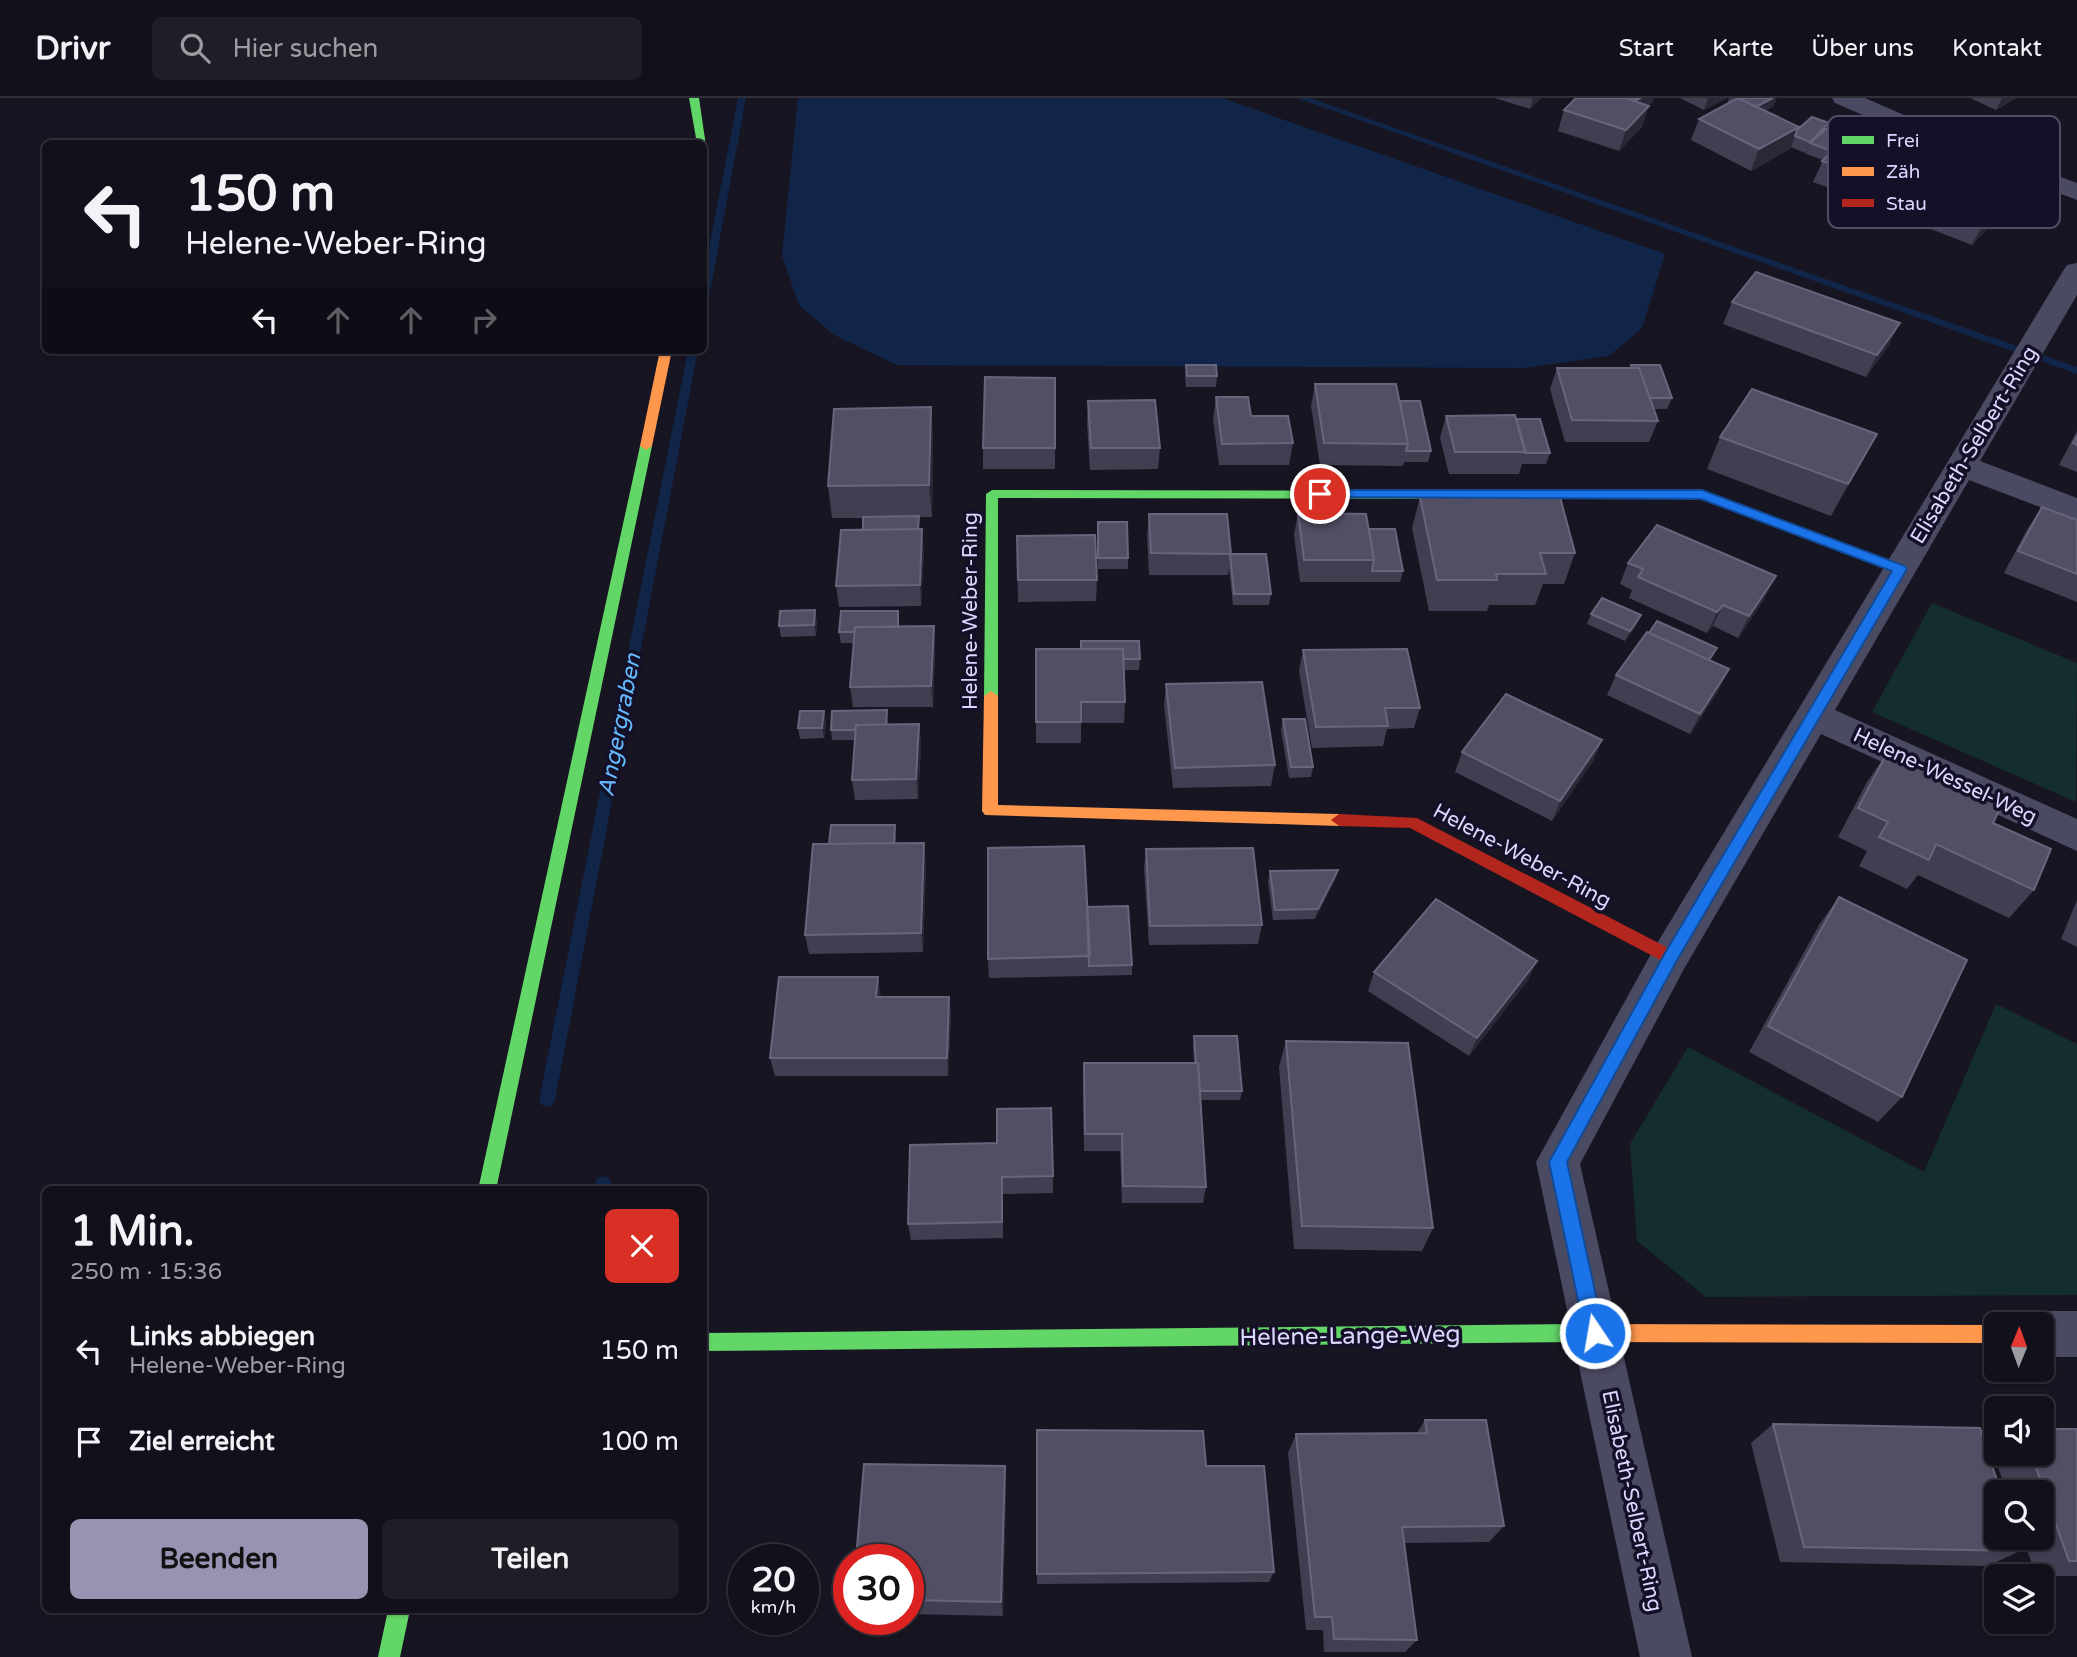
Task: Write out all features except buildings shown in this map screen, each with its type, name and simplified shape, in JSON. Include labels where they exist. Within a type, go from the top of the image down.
[{"type":"street","points":[[694,98],[701,140]]},
{"type":"street","points":[[1844,98],[1886,116]]},
{"type":"street","points":[[2060,186],[2077,192]]},
{"type":"street","name":"Elisabeth-Selbert-Ring","points":[[1666,1657],[1558,1162],[1670,957],[2077,271]]},
{"type":"street","points":[[488,1186],[665,354]]},
{"type":"street","points":[[1962,465],[2077,510]]},
{"type":"street","name":"Helene-Weber-Ring","points":[[1670,957],[1412,822],[990,811],[992,494],[1702,495],[1900,569]]},
{"type":"street","name":"Helene-Wessel-Weg","points":[[1813,715],[2077,836]]},
{"type":"street","name":"Helene-Lange-Weg","points":[[707,1342],[1595,1333],[1984,1334]]},
{"type":"street","points":[[2054,1334],[2077,1334]]},
{"type":"street","points":[[389,1657],[398,1613]]},
{"type":"green space","points":[[1932,603],[2077,663],[2076,802],[1872,712]]},
{"type":"green space","points":[[1996,1004],[2077,1044],[2077,1295],[1706,1297],[1637,1241],[1630,1144],[1688,1047],[1924,1172]]},
{"type":"water","points":[[798,98],[1222,98],[1665,254],[1642,328],[1609,356],[1524,368],[897,365],[834,335],[799,305],[782,256]]},
{"type":"waterway","name":"Angergraben","points":[[707,281],[742,98]]},
{"type":"waterway","points":[[1301,98],[2077,371]]},
{"type":"waterway","name":"Angergraben","points":[[547,1100],[692,354]]},
{"type":"traffic: fast","points":[[694,98],[701,140]]},
{"type":"traffic: fast","points":[[488,1186],[646,446]]},
{"type":"traffic: fast","points":[[991,696],[992,494],[1638,495]]},
{"type":"traffic: fast","points":[[707,1342],[1579,1333]]},
{"type":"traffic: fast","points":[[389,1657],[398,1613]]},
{"type":"traffic: slow","points":[[646,446],[665,354]]},
{"type":"traffic: slow","points":[[1638,495],[1702,495],[1901,569]]},
{"type":"traffic: slow","points":[[991,696],[990,811],[1339,820]]},
{"type":"traffic: slow","points":[[1579,1333],[1984,1334]]},
{"type":"traffic: jam","points":[[1339,820],[1412,822],[1670,957]]},
{"type":"route","points":[[1320,494],[1702,495],[1900,569],[1670,957],[1558,1162],[1595,1333]]}]
